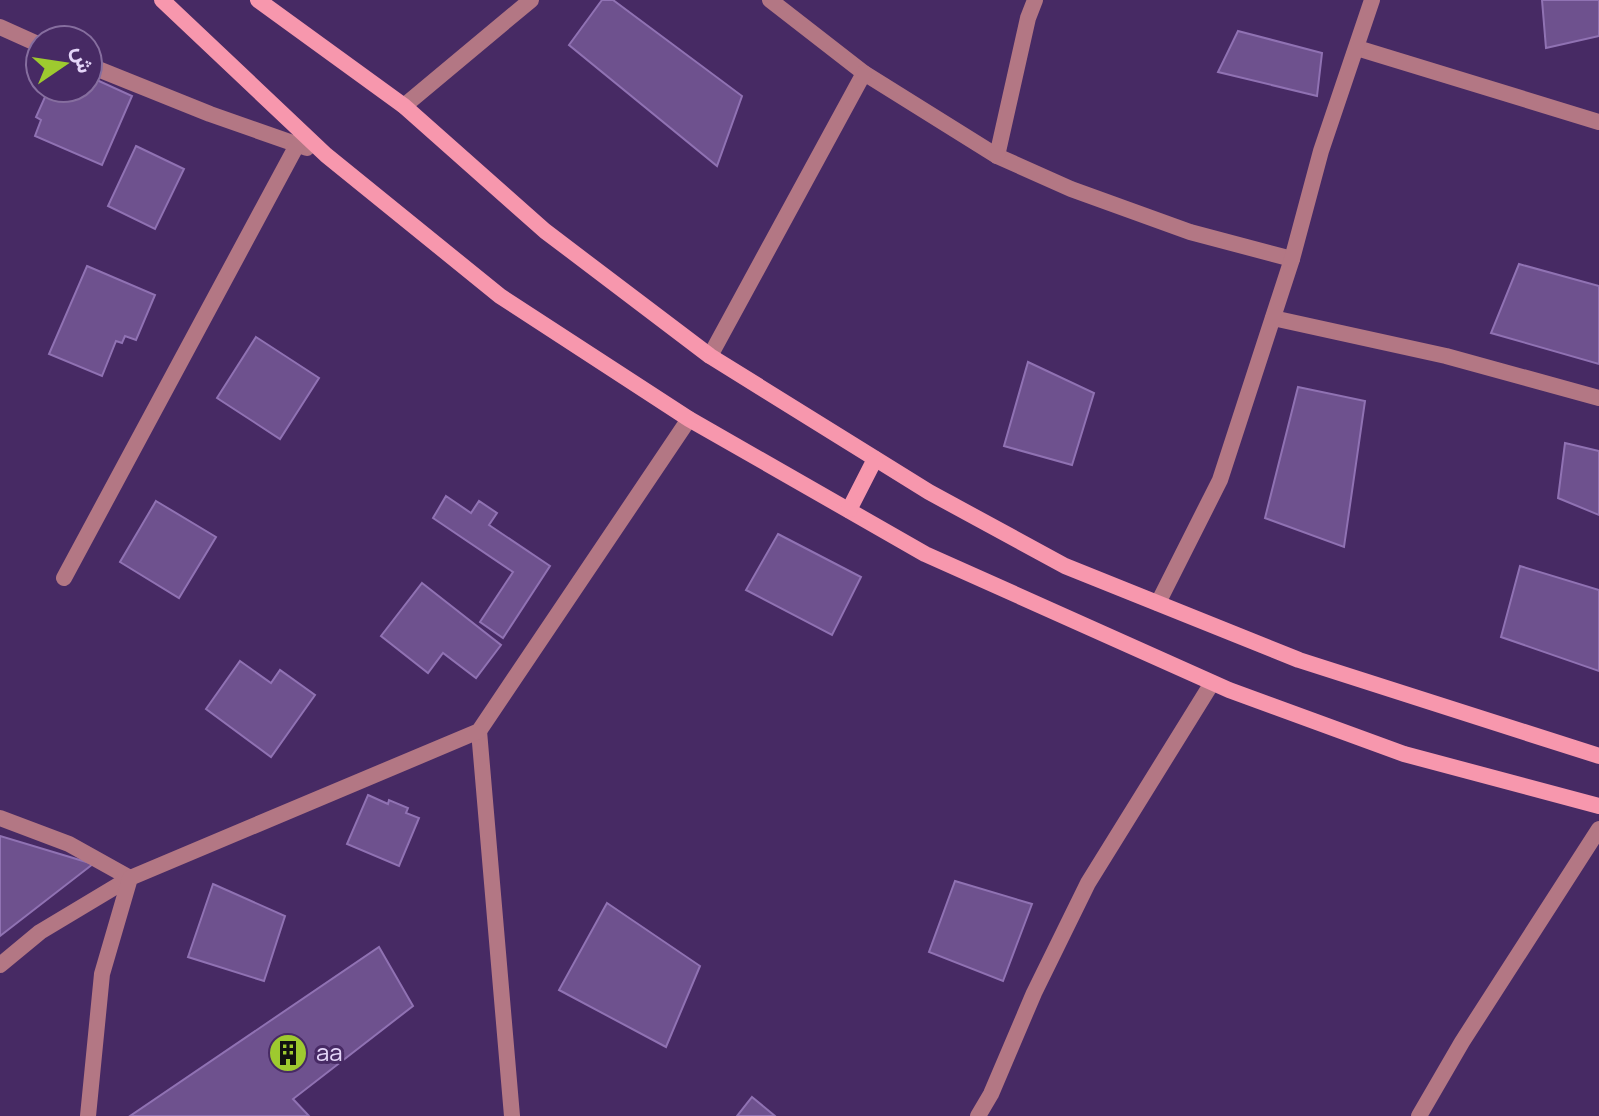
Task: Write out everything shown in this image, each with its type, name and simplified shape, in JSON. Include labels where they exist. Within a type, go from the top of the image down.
[{"type":"main road","points":[[162,0],[326,155],[500,296],[689,419],[925,554],[1212,683],[1404,754],[1599,806]]},
{"type":"main road","points":[[258,0],[404,106],[545,231],[710,356],[929,492],[1065,566],[1299,660],[1599,756]]},
{"type":"main road","points":[[849,510],[875,459]]},
{"type":"street","points":[[404,106],[531,0]]},
{"type":"street","points":[[770,0],[864,73],[997,156],[1071,189],[1190,232],[1292,259]]},
{"type":"street","points":[[997,156],[1028,18],[1035,0]]},
{"type":"street","points":[[1158,603],[1220,480],[1292,259],[1321,151],[1372,0]]},
{"type":"street","points":[[0,27],[24,38]]},
{"type":"street","points":[[1357,48],[1599,122]]},
{"type":"street","points":[[104,71],[210,114],[326,155]]},
{"type":"street","points":[[710,356],[864,73]]},
{"type":"street","points":[[64,578],[297,145]]},
{"type":"street","points":[[1273,318],[1446,356],[1599,398]]},
{"type":"street","points":[[0,965],[40,932],[130,878],[479,731],[689,419]]},
{"type":"street","points":[[978,1116],[1088,883],[1212,683]]},
{"type":"street","points":[[479,731],[512,1116]]},
{"type":"street","points":[[0,818],[69,844],[130,878]]},
{"type":"street","points":[[1419,1116],[1462,1042],[1599,829]]},
{"type":"street","points":[[88,1116],[102,974],[130,878]]},
{"type":"building","points":[[602,0],[613,0],[742,96],[717,166],[569,45]]},
{"type":"building","points":[[1542,0],[1599,0],[1599,36],[1546,48]]},
{"type":"building","points":[[1238,31],[1322,53],[1317,96],[1218,72]]},
{"type":"building","points":[[104,83],[132,96],[102,165],[35,136],[41,120],[36,117],[42,104],[104,104]]},
{"type":"building","points":[[136,146],[184,169],[155,229],[108,206]]},
{"type":"building","points":[[1519,264],[1599,286],[1599,364],[1491,333]]},
{"type":"building","points":[[87,266],[155,295],[136,340],[125,336],[122,343],[116,341],[102,376],[49,354]]},
{"type":"building","points":[[256,337],[319,378],[280,439],[217,398]]},
{"type":"building","points":[[1028,362],[1094,393],[1072,465],[1004,446]]},
{"type":"building","points":[[1298,387],[1365,401],[1344,547],[1265,518]]},
{"type":"building","points":[[1565,443],[1599,451],[1599,515],[1558,498]]},
{"type":"building","points":[[446,496],[471,513],[479,501],[497,513],[489,525],[550,566],[503,638],[480,622],[513,572],[433,518]]},
{"type":"building","points":[[156,501],[216,537],[179,598],[120,562]]},
{"type":"building","points":[[778,534],[861,577],[832,635],[746,590]]},
{"type":"building","points":[[1520,566],[1599,590],[1599,671],[1501,637]]},
{"type":"building","points":[[422,583],[501,645],[476,678],[443,653],[428,673],[381,636]]},
{"type":"building","points":[[240,661],[271,683],[280,670],[315,695],[271,757],[206,709]]},
{"type":"building","points":[[368,795],[408,808],[406,813],[419,818],[399,866],[347,844]]},
{"type":"building","points":[[0,836],[93,864],[0,936]]},
{"type":"building","points":[[955,881],[1032,904],[1003,981],[929,952]]},
{"type":"building","points":[[213,884],[285,916],[264,981],[188,957]]},
{"type":"building","points":[[607,903],[700,966],[666,1047],[559,990]]},
{"type":"building","name":"aa","points":[[379,947],[413,1006],[293,1099],[309,1116],[130,1116]]},
{"type":"building","points":[[752,1097],[775,1116],[737,1116]]},
{"type":"place","name":"aa","points":[[288,1053]]}]
